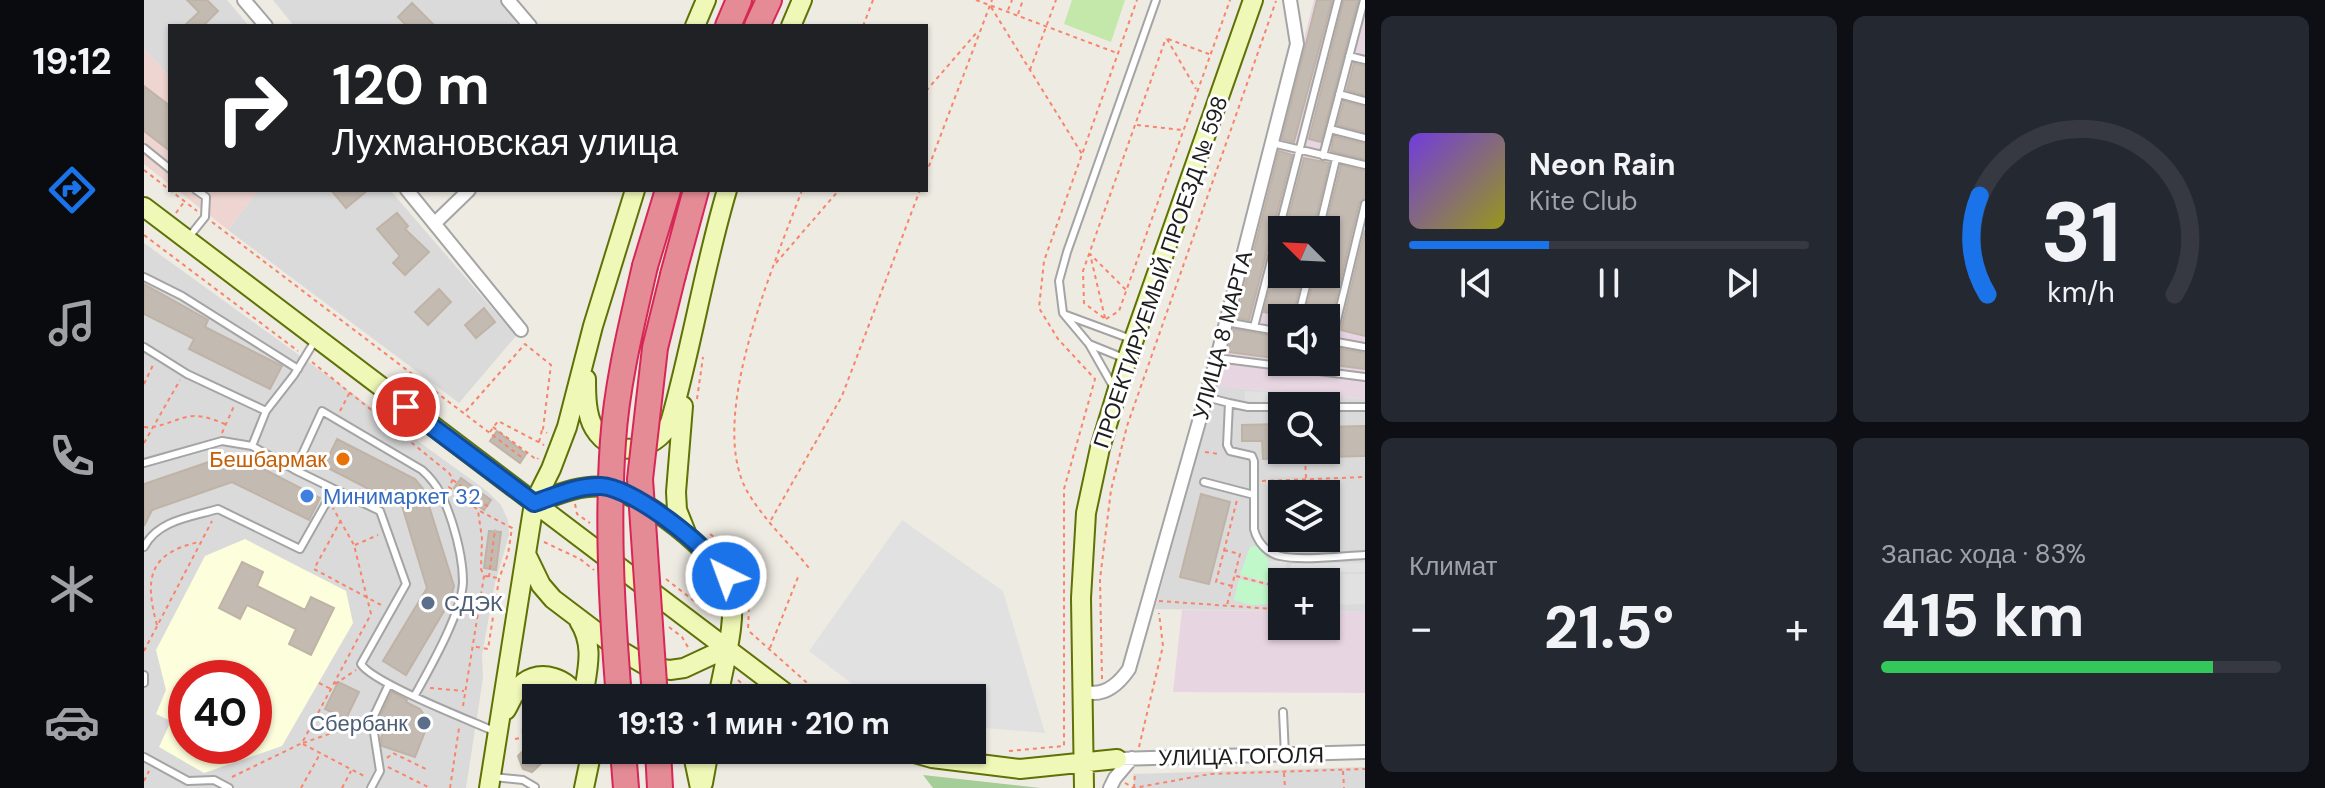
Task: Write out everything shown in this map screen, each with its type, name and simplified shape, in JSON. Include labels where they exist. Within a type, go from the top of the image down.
[{"type":"highway","points":[[729,24],[739,0]]},
{"type":"highway","points":[[758,24],[769,0]]},
{"type":"highway","points":[[618,684],[610,538],[613,437],[627,345],[645,266],[667,192]]},
{"type":"highway","points":[[654,684],[640,479],[655,348],[695,192]]},
{"type":"highway","points":[[624,764],[626,788]]},
{"type":"highway","points":[[659,764],[660,788]]},
{"type":"street","points":[[244,0],[264,24]]},
{"type":"street","points":[[508,0],[528,24]]},
{"type":"street","points":[[696,24],[706,0]]},
{"type":"street","points":[[792,24],[802,0]]},
{"type":"street","name":"ПРОЕКТИРУЕМЫЙ ПРОЕЗД № 598","points":[[1084,788],[1081,598],[1086,513],[1116,392],[1253,0]]},
{"type":"street","name":"УЛИЦА 8 МАРТА","points":[[1103,692],[1121,680],[1129,669],[1217,358],[1297,44],[1290,0]]},
{"type":"street","points":[[409,192],[521,330]]},
{"type":"street","points":[[435,223],[467,192]]},
{"type":"street","points":[[504,732],[513,639],[534,503],[560,448],[634,192]]},
{"type":"street","points":[[586,352],[591,422],[602,438],[629,449],[648,445],[665,432],[688,360],[705,271],[726,192]]},
{"type":"street","points":[[144,207],[774,684]]},
{"type":"street","points":[[688,360],[677,510],[719,564],[729,583],[732,613],[724,684]]},
{"type":"street","points":[[534,503],[587,487],[618,489],[696,533]]},
{"type":"street","points":[[526,554],[541,585],[567,609],[635,660],[659,669],[686,668],[727,648]]},
{"type":"street","points":[[513,639],[527,608],[545,601],[567,609],[587,633],[590,647],[585,684]]},
{"type":"street","points":[[525,684],[535,677],[552,677],[566,684]]},
{"type":"street","points":[[490,782],[518,689],[522,686]]},
{"type":"street","points":[[1083,691],[1093,695],[1103,692]]},
{"type":"street","name":"УЛИЦА ГОГОЛЯ","points":[[1129,758],[1365,752]]},
{"type":"street","points":[[980,764],[1020,769],[1129,758]]},
{"type":"street","points":[[1110,788],[1129,758]]},
{"type":"street","points":[[582,764],[584,788]]},
{"type":"street","points":[[584,788],[589,764]]},
{"type":"street","points":[[701,788],[704,764]]},
{"type":"lane","points":[[1116,392],[1089,344],[1063,313],[1059,281],[1156,0]]},
{"type":"lane","points":[[1254,327],[1338,0]]},
{"type":"lane","points":[[1323,156],[1364,0]]},
{"type":"lane","points":[[1355,33],[1365,36]]},
{"type":"lane","points":[[1349,56],[1365,60]]},
{"type":"lane","points":[[1339,94],[1365,101]]},
{"type":"lane","points":[[1330,129],[1365,138]]},
{"type":"lane","points":[[1272,143],[1365,165]]},
{"type":"lane","points":[[144,148],[168,167]]},
{"type":"lane","points":[[1322,216],[1336,159]]},
{"type":"lane","points":[[187,239],[205,217],[206,197],[199,192]]},
{"type":"lane","points":[[1339,304],[1365,204]]},
{"type":"lane","points":[[144,277],[182,296],[298,369]]},
{"type":"lane","points":[[1063,313],[1134,340]]},
{"type":"lane","points":[[1226,322],[1268,330]]},
{"type":"lane","points":[[252,446],[266,411],[316,339]]},
{"type":"lane","points":[[1340,343],[1364,347]]},
{"type":"lane","points":[[1089,344],[1127,359]]},
{"type":"lane","points":[[144,347],[184,372],[266,411]]},
{"type":"lane","points":[[1217,358],[1365,377]]},
{"type":"lane","points":[[1206,397],[1248,407],[1268,407]]},
{"type":"lane","points":[[1229,403],[1227,445],[1230,451],[1252,456],[1254,529],[1262,545],[1281,557],[1365,555]]},
{"type":"lane","points":[[1340,407],[1365,407]]},
{"type":"lane","points":[[295,470],[322,411],[422,470],[434,480],[444,498],[459,544],[463,583],[457,610],[415,695]]},
{"type":"lane","points":[[144,463],[218,442],[252,446],[380,511],[406,584],[361,664],[366,672],[389,684],[504,732]]},
{"type":"lane","points":[[1204,482],[1254,495]]},
{"type":"lane","points":[[144,547],[151,534],[165,525],[218,509],[300,549],[334,489]]},
{"type":"lane","points":[[144,675],[144,683]]},
{"type":"lane","points":[[373,785],[380,771],[372,720],[389,684]]},
{"type":"lane","points":[[1283,712],[1285,755]]},
{"type":"lane","points":[[144,757],[186,785],[214,780],[229,788]]},
{"type":"lane","points":[[490,782],[523,780],[535,787]]},
{"type":"path","points":[[864,24],[873,0]]},
{"type":"path","points":[[976,0],[1118,53]]},
{"type":"path","points":[[928,169],[992,0]]},
{"type":"path","points":[[1008,11],[1012,0]]},
{"type":"path","points":[[1018,15],[1023,0]]},
{"type":"path","points":[[1030,71],[1056,0]]},
{"type":"path","points":[[990,5],[1083,155],[1137,0]]},
{"type":"path","points":[[1105,319],[1119,311],[1230,0]]},
{"type":"path","points":[[1103,692],[1100,579],[1111,490],[1127,426],[1277,0]]},
{"type":"path","points":[[928,89],[982,27]]},
{"type":"path","points":[[1166,38],[1209,54]]},
{"type":"path","points":[[1166,38],[1197,91]]},
{"type":"path","points":[[1105,319],[1090,309],[1082,297],[1083,271],[1166,38]]},
{"type":"path","points":[[1136,125],[1183,131]]},
{"type":"path","points":[[144,170],[168,188]]},
{"type":"path","points":[[173,192],[524,459]]},
{"type":"path","points":[[801,192],[752,331],[740,378],[735,430],[738,467],[747,491],[809,568]]},
{"type":"path","points":[[775,264],[837,192]]},
{"type":"path","points":[[771,521],[842,396],[919,192]]},
{"type":"path","points":[[144,235],[350,392],[490,508]]},
{"type":"path","points":[[1090,254],[1126,290]]},
{"type":"path","points":[[1090,254],[1105,319]]},
{"type":"path","points":[[465,412],[525,344],[551,365],[539,442]]},
{"type":"path","points":[[696,402],[705,350]]},
{"type":"path","points":[[144,384],[159,355]]},
{"type":"path","points":[[144,443],[184,372]]},
{"type":"path","points":[[336,419],[350,392]]},
{"type":"path","points":[[218,442],[238,398]]},
{"type":"path","points":[[144,427],[151,428],[190,416],[204,416],[225,424]]},
{"type":"path","points":[[489,433],[498,421],[546,446]]},
{"type":"path","points":[[493,427],[537,460]]},
{"type":"path","points":[[543,429],[549,436]]},
{"type":"path","points":[[1200,452],[1223,454],[1230,451]]},
{"type":"path","points":[[1305,464],[1306,479]]},
{"type":"path","points":[[1254,481],[1365,477]]},
{"type":"path","points":[[453,479],[449,487],[478,510],[512,528],[508,554],[499,579],[488,649],[472,646]]},
{"type":"path","points":[[1232,586],[1216,582],[1239,491]]},
{"type":"path","points":[[302,743],[371,614],[354,545],[328,501]]},
{"type":"path","points":[[144,651],[218,509]]},
{"type":"path","points":[[450,788],[484,576],[478,510]]},
{"type":"path","points":[[341,520],[314,569],[391,611]]},
{"type":"path","points":[[489,577],[495,529]]},
{"type":"path","points":[[354,545],[387,531]]},
{"type":"path","points":[[696,533],[728,549],[743,570],[748,582],[748,631],[809,684]]},
{"type":"path","points":[[157,626],[148,587],[160,559],[182,546],[201,541]]},
{"type":"path","points":[[1224,550],[1240,554],[1227,606]]},
{"type":"path","points":[[1329,552],[1330,568]]},
{"type":"path","points":[[1235,575],[1268,584]]},
{"type":"path","points":[[484,576],[499,579]]},
{"type":"path","points":[[770,649],[798,577]]},
{"type":"path","points":[[1268,609],[1158,601],[1163,646],[1129,758],[1134,788],[1210,774],[1365,769]]},
{"type":"path","points":[[330,690],[338,680],[363,667]]},
{"type":"path","points":[[319,683],[330,690]]},
{"type":"path","points":[[420,687],[465,691]]},
{"type":"path","points":[[1039,751],[1064,746],[1064,712]]},
{"type":"path","points":[[220,783],[302,743],[372,720]]},
{"type":"path","points":[[504,732],[522,734]]},
{"type":"path","points":[[302,743],[373,785]]},
{"type":"path","points":[[301,788],[321,753]]},
{"type":"path","points":[[426,769],[393,753],[379,763],[430,788]]},
{"type":"path","points":[[144,781],[153,762]]},
{"type":"path","points":[[1343,769],[1344,788]]},
{"type":"path","points":[[342,788],[352,770]]},
{"type":"path","points":[[1284,771],[1285,788]]},
{"type":"shaded area","points":[[144,0],[227,0],[247,24],[168,24],[168,75],[144,49]]},
{"type":"shaded area","points":[[273,0],[500,0],[517,24],[292,24]]},
{"type":"shaded area","points":[[1314,0],[1365,0],[1365,399],[1340,397],[1340,392],[1284,392],[1214,386]]},
{"type":"shaded area","points":[[144,49],[168,75],[168,183],[144,164]]},
{"type":"shaded area","points":[[180,192],[256,192],[228,230]]},
{"type":"shaded area","points":[[256,192],[392,192],[516,336],[459,403],[228,230]]},
{"type":"shaded area","points":[[144,243],[487,491],[501,505],[508,520],[509,535],[495,583],[482,655],[483,678],[466,788],[144,788]]},
{"type":"shaded area","points":[[1216,386],[1285,392],[1268,392],[1268,464],[1340,464],[1340,397],[1365,399],[1365,612],[1340,611],[1340,568],[1268,568],[1268,611],[1155,609]]},
{"type":"shaded area","points":[[1245,391],[1268,392],[1268,402],[1245,401]]},
{"type":"shaded area","points":[[902,520],[1003,591],[1045,733],[986,728],[986,684],[853,684],[809,651]]},
{"type":"shaded area","points":[[245,539],[346,591],[353,623],[282,746],[272,749],[272,660],[168,660],[168,720],[156,714],[166,690],[156,650],[205,556]]},
{"type":"shaded area","points":[[1269,561],[1286,561],[1286,568],[1269,568]]},
{"type":"shaded area","points":[[1365,563],[1365,572],[1340,572],[1340,568],[1291,568],[1291,564]]},
{"type":"shaded area","points":[[1340,574],[1365,574],[1365,604],[1340,605]]},
{"type":"shaded area","points":[[1182,610],[1268,611],[1268,640],[1340,640],[1340,611],[1365,612],[1365,693],[1173,692]]},
{"type":"shaded area","points":[[168,728],[168,752],[159,747]]},
{"type":"shaded area","points":[[188,764],[230,764],[204,773]]},
{"type":"shaded area","points":[[1365,767],[1365,788],[1134,788],[1133,774]]},
{"type":"green space","points":[[1072,0],[1125,0],[1111,42],[1064,24]]},
{"type":"green space","points":[[1257,546],[1268,559],[1268,583],[1240,575],[1250,547]]},
{"type":"green space","points":[[1239,579],[1268,586],[1268,604],[1252,605],[1234,600]]},
{"type":"green space","points":[[923,775],[1040,788],[933,788]]},
{"type":"building","points":[[187,0],[207,0],[218,11],[205,24],[186,24],[199,12]]},
{"type":"building","points":[[1317,0],[1332,0],[1294,142],[1282,139]]},
{"type":"building","points":[[1344,0],[1358,0],[1321,142],[1309,139]]},
{"type":"building","points":[[412,3],[433,24],[405,24],[398,17]]},
{"type":"building","points":[[1354,63],[1365,66],[1365,95],[1347,90]]},
{"type":"building","points":[[144,86],[168,104],[168,149],[144,131]]},
{"type":"building","points":[[1344,101],[1365,107],[1365,132],[1337,125]]},
{"type":"building","points":[[1334,136],[1365,144],[1365,159],[1331,151]]},
{"type":"building","points":[[1279,151],[1292,155],[1276,216],[1268,216],[1268,247],[1249,320],[1237,318]]},
{"type":"building","points":[[1304,158],[1329,163],[1316,216],[1289,216]]},
{"type":"building","points":[[1341,165],[1365,171],[1365,198],[1359,203],[1340,282],[1340,216],[1328,216]]},
{"type":"building","points":[[333,192],[366,192],[346,208]]},
{"type":"building","points":[[397,213],[408,226],[405,229],[429,252],[405,275],[393,263],[400,256],[377,229]]},
{"type":"building","points":[[1365,230],[1365,336],[1341,330]]},
{"type":"building","points":[[144,284],[208,320],[205,327],[282,366],[270,389],[189,349],[194,339],[144,314]]},
{"type":"building","points":[[1270,288],[1300,288],[1296,304],[1268,304],[1268,313],[1264,312]]},
{"type":"building","points":[[1312,288],[1339,288],[1335,304],[1308,304]]},
{"type":"building","points":[[439,289],[451,302],[428,325],[415,312]]},
{"type":"building","points":[[484,308],[495,322],[476,338],[465,325]]},
{"type":"building","points":[[1234,329],[1268,335],[1268,357],[1228,352]]},
{"type":"building","points":[[1340,349],[1365,353],[1365,369],[1340,366]]},
{"type":"building","points":[[1268,424],[1268,459],[1263,459],[1262,441],[1242,441],[1242,425]]},
{"type":"building","points":[[1365,426],[1365,456],[1340,457],[1340,427]]},
{"type":"building","points":[[497,431],[526,454],[520,463],[490,441]]},
{"type":"building","points":[[337,439],[415,479],[424,490],[454,586],[450,601],[406,675],[383,661],[427,588],[402,506],[324,466]]},
{"type":"building","points":[[226,456],[238,456],[320,498],[309,520],[232,482],[152,510],[144,526],[144,484]]},
{"type":"building","points":[[461,478],[491,500],[484,510],[454,488]]},
{"type":"building","points":[[1201,494],[1230,502],[1209,584],[1180,577]]},
{"type":"building","points":[[489,531],[501,532],[496,570],[484,568]]},
{"type":"building","points":[[242,562],[263,572],[257,586],[305,610],[311,597],[334,608],[311,655],[289,644],[296,629],[247,605],[240,619],[219,608]]},
{"type":"building","points":[[338,682],[359,692],[346,719],[325,709]]},
{"type":"building","points":[[392,692],[420,709],[425,716],[426,729],[415,757],[382,746],[381,738],[386,727],[378,721]]},
{"type":"building","points":[[522,752],[522,764],[541,764],[532,772],[523,769],[518,756]]},
{"type":"place","name":"Бешбармак","points":[[343,459]]},
{"type":"place","name":"Минимаркет 32","points":[[307,496]]},
{"type":"place","name":"СДЭК","points":[[428,603]]},
{"type":"place","name":"Сбербанк","points":[[424,723]]},
{"type":"route","points":[[406,407],[534,503],[566,492],[601,486],[618,489],[636,498],[708,553],[726,576]]}]
